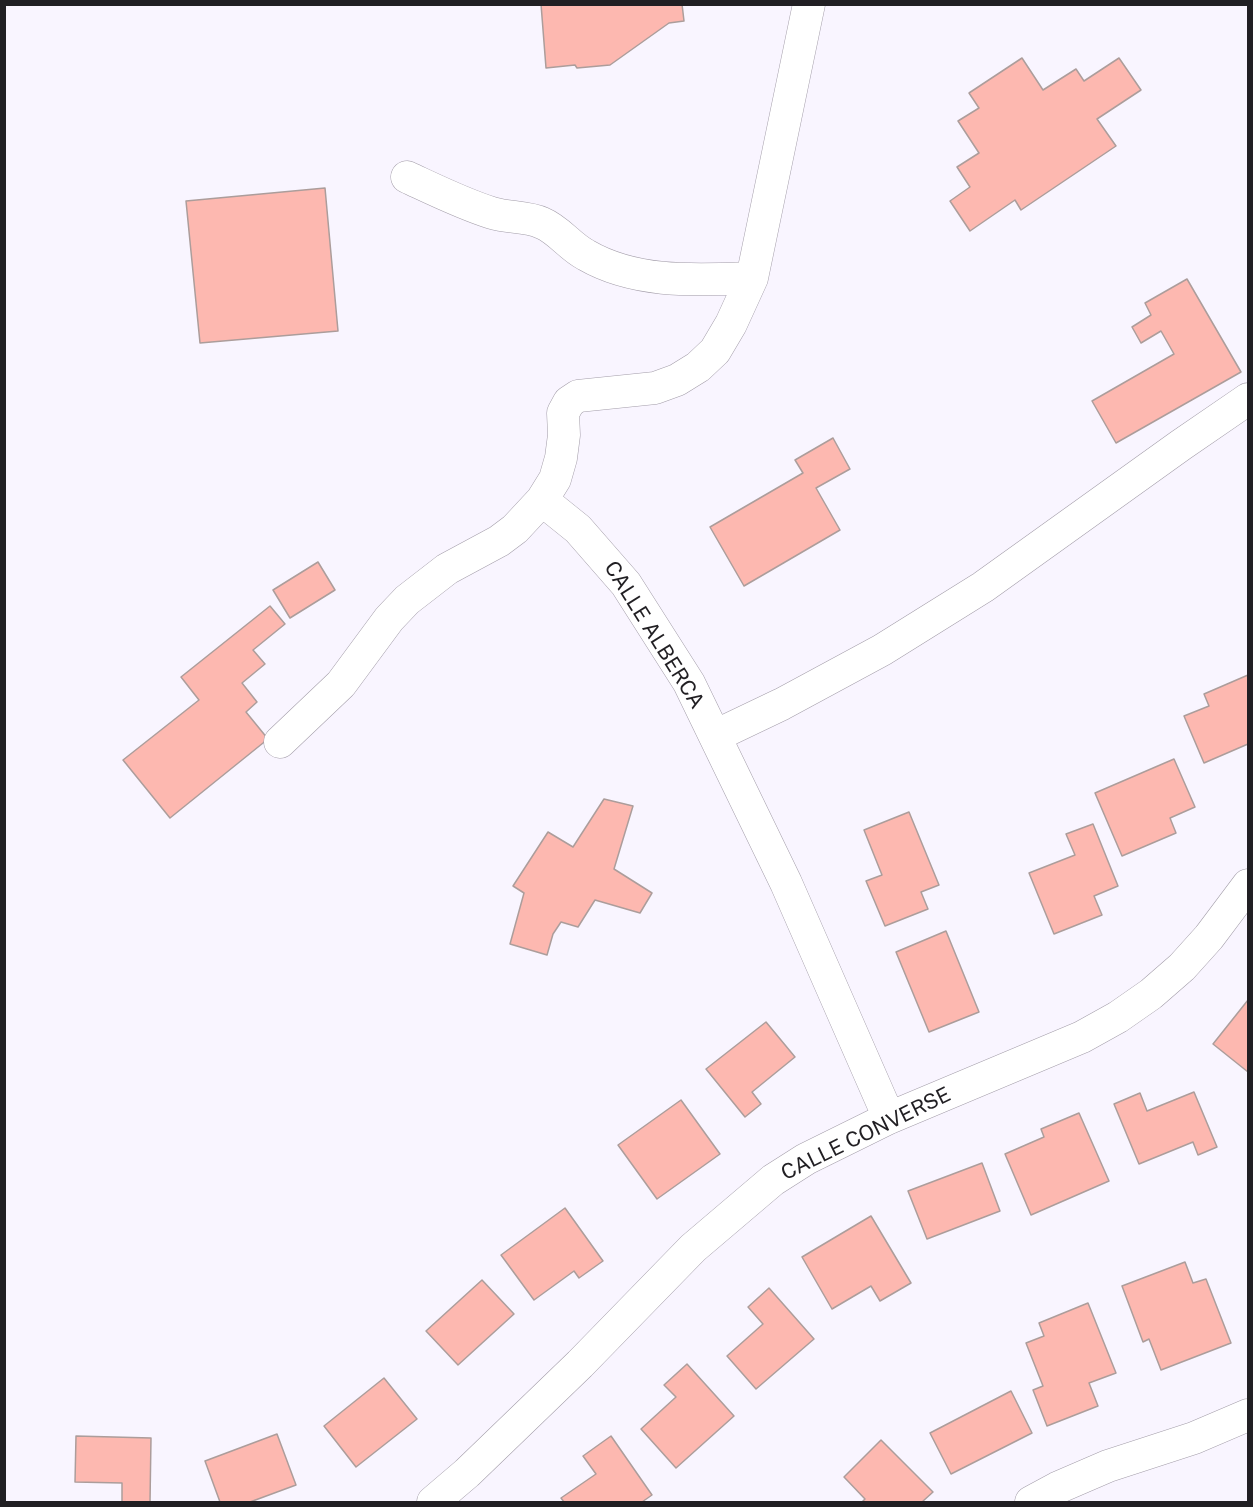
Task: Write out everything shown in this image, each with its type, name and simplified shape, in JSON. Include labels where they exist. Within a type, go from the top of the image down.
[{"type":"street","points":[[280,742],[341,684],[389,619],[407,600],[447,569],[499,541],[515,529],[542,500],[555,479],[561,458],[564,435],[563,413],[569,402],[578,396],[655,388],[677,380],[698,367],[715,351],[731,324],[752,278],[809,4]]},
{"type":"street","points":[[407,177],[492,214],[539,221],[554,229],[584,255],[609,266],[637,274],[669,279],[752,278]]},
{"type":"street","points":[[715,736],[782,704],[882,650],[973,593],[1248,399]]},
{"type":"street","name":"CALLE ALBERCA","points":[[542,500],[578,529],[626,584],[689,683],[786,883],[889,1118]]},
{"type":"street","name":"CALLE CONVERSE","points":[[433,1503],[580,1364],[693,1248],[773,1180],[806,1159],[889,1118],[1082,1037],[1118,1017],[1151,994],[1182,967],[1209,937],[1248,885]]},
{"type":"street","points":[[1031,1503],[1057,1488],[1108,1466],[1194,1438],[1248,1415]]},
{"type":"building","points":[[541,4],[682,4],[684,21],[669,23],[610,65],[546,68]]},
{"type":"building","points":[[1022,58],[1043,90],[1076,69],[1084,81],[1119,58],[1141,90],[1097,119],[1116,146],[1021,210],[1015,200],[970,231],[950,201],[970,187],[957,167],[979,153],[958,121],[979,108],[969,93]]},
{"type":"building","points":[[325,188],[338,331],[200,343],[186,201]]},
{"type":"building","points":[[1187,279],[1241,372],[1116,443],[1092,401],[1174,354],[1161,331],[1141,343],[1132,327],[1151,315],[1145,303]]},
{"type":"building","points":[[833,438],[850,469],[816,488],[840,530],[744,586],[710,527],[803,473],[795,460]]},
{"type":"building","points":[[318,562],[335,590],[290,618],[273,590]]},
{"type":"building","points":[[270,606],[285,624],[253,650],[265,664],[242,683],[257,702],[246,712],[268,739],[170,818],[123,760],[199,700],[181,677]]},
{"type":"building","points":[[1248,675],[1248,744],[1204,763],[1184,716],[1209,706],[1204,694]]},
{"type":"building","points":[[1174,759],[1195,807],[1170,818],[1176,833],[1122,856],[1095,793]]},
{"type":"building","points":[[604,799],[633,806],[614,869],[652,893],[640,913],[595,900],[578,927],[561,922],[553,934],[547,955],[510,944],[524,893],[513,886],[548,832],[573,847]]},
{"type":"building","points":[[909,812],[939,885],[921,892],[928,909],[885,926],[866,881],[882,875],[864,830]]},
{"type":"building","points":[[1093,824],[1118,886],[1094,896],[1102,915],[1054,934],[1029,873],[1075,855],[1066,834]]},
{"type":"building","points":[[946,931],[979,1012],[929,1032],[896,952]]},
{"type":"building","points":[[1248,1000],[1248,1072],[1213,1044]]},
{"type":"building","points":[[766,1022],[795,1057],[752,1092],[761,1104],[745,1117],[706,1069]]},
{"type":"building","points":[[1194,1092],[1217,1147],[1198,1155],[1193,1142],[1139,1164],[1114,1104],[1140,1093],[1147,1111]]},
{"type":"building","points":[[681,1100],[720,1154],[657,1199],[618,1145]]},
{"type":"building","points":[[1079,1113],[1109,1181],[1031,1215],[1005,1154],[1044,1137],[1041,1129]]},
{"type":"building","points":[[982,1163],[1000,1211],[927,1239],[908,1191]]},
{"type":"building","points":[[565,1208],[603,1261],[579,1278],[574,1271],[534,1300],[501,1255]]},
{"type":"building","points":[[871,1216],[911,1283],[880,1301],[871,1286],[832,1309],[802,1257]]},
{"type":"building","points":[[1185,1262],[1193,1283],[1206,1279],[1231,1343],[1161,1370],[1149,1339],[1143,1342],[1122,1286]]},
{"type":"building","points":[[482,1280],[514,1314],[458,1365],[426,1331]]},
{"type":"building","points":[[769,1288],[814,1339],[756,1389],[727,1356],[763,1324],[748,1307]]},
{"type":"building","points":[[1088,1303],[1116,1373],[1089,1383],[1098,1406],[1047,1426],[1033,1390],[1043,1386],[1026,1343],[1044,1336],[1039,1323]]},
{"type":"building","points":[[687,1364],[734,1416],[676,1468],[641,1429],[676,1397],[664,1385]]},
{"type":"building","points":[[384,1378],[417,1419],[356,1467],[324,1426]]},
{"type":"building","points":[[1011,1391],[1032,1433],[951,1474],[930,1433]]},
{"type":"building","points":[[277,1434],[296,1485],[250,1502],[220,1502],[205,1461]]},
{"type":"building","points":[[76,1436],[151,1438],[150,1502],[122,1502],[122,1483],[75,1482]]},
{"type":"building","points":[[611,1436],[652,1495],[642,1502],[564,1502],[561,1498],[596,1474],[583,1456]]},
{"type":"building","points":[[881,1440],[933,1492],[922,1502],[862,1502],[865,1499],[844,1477]]}]
